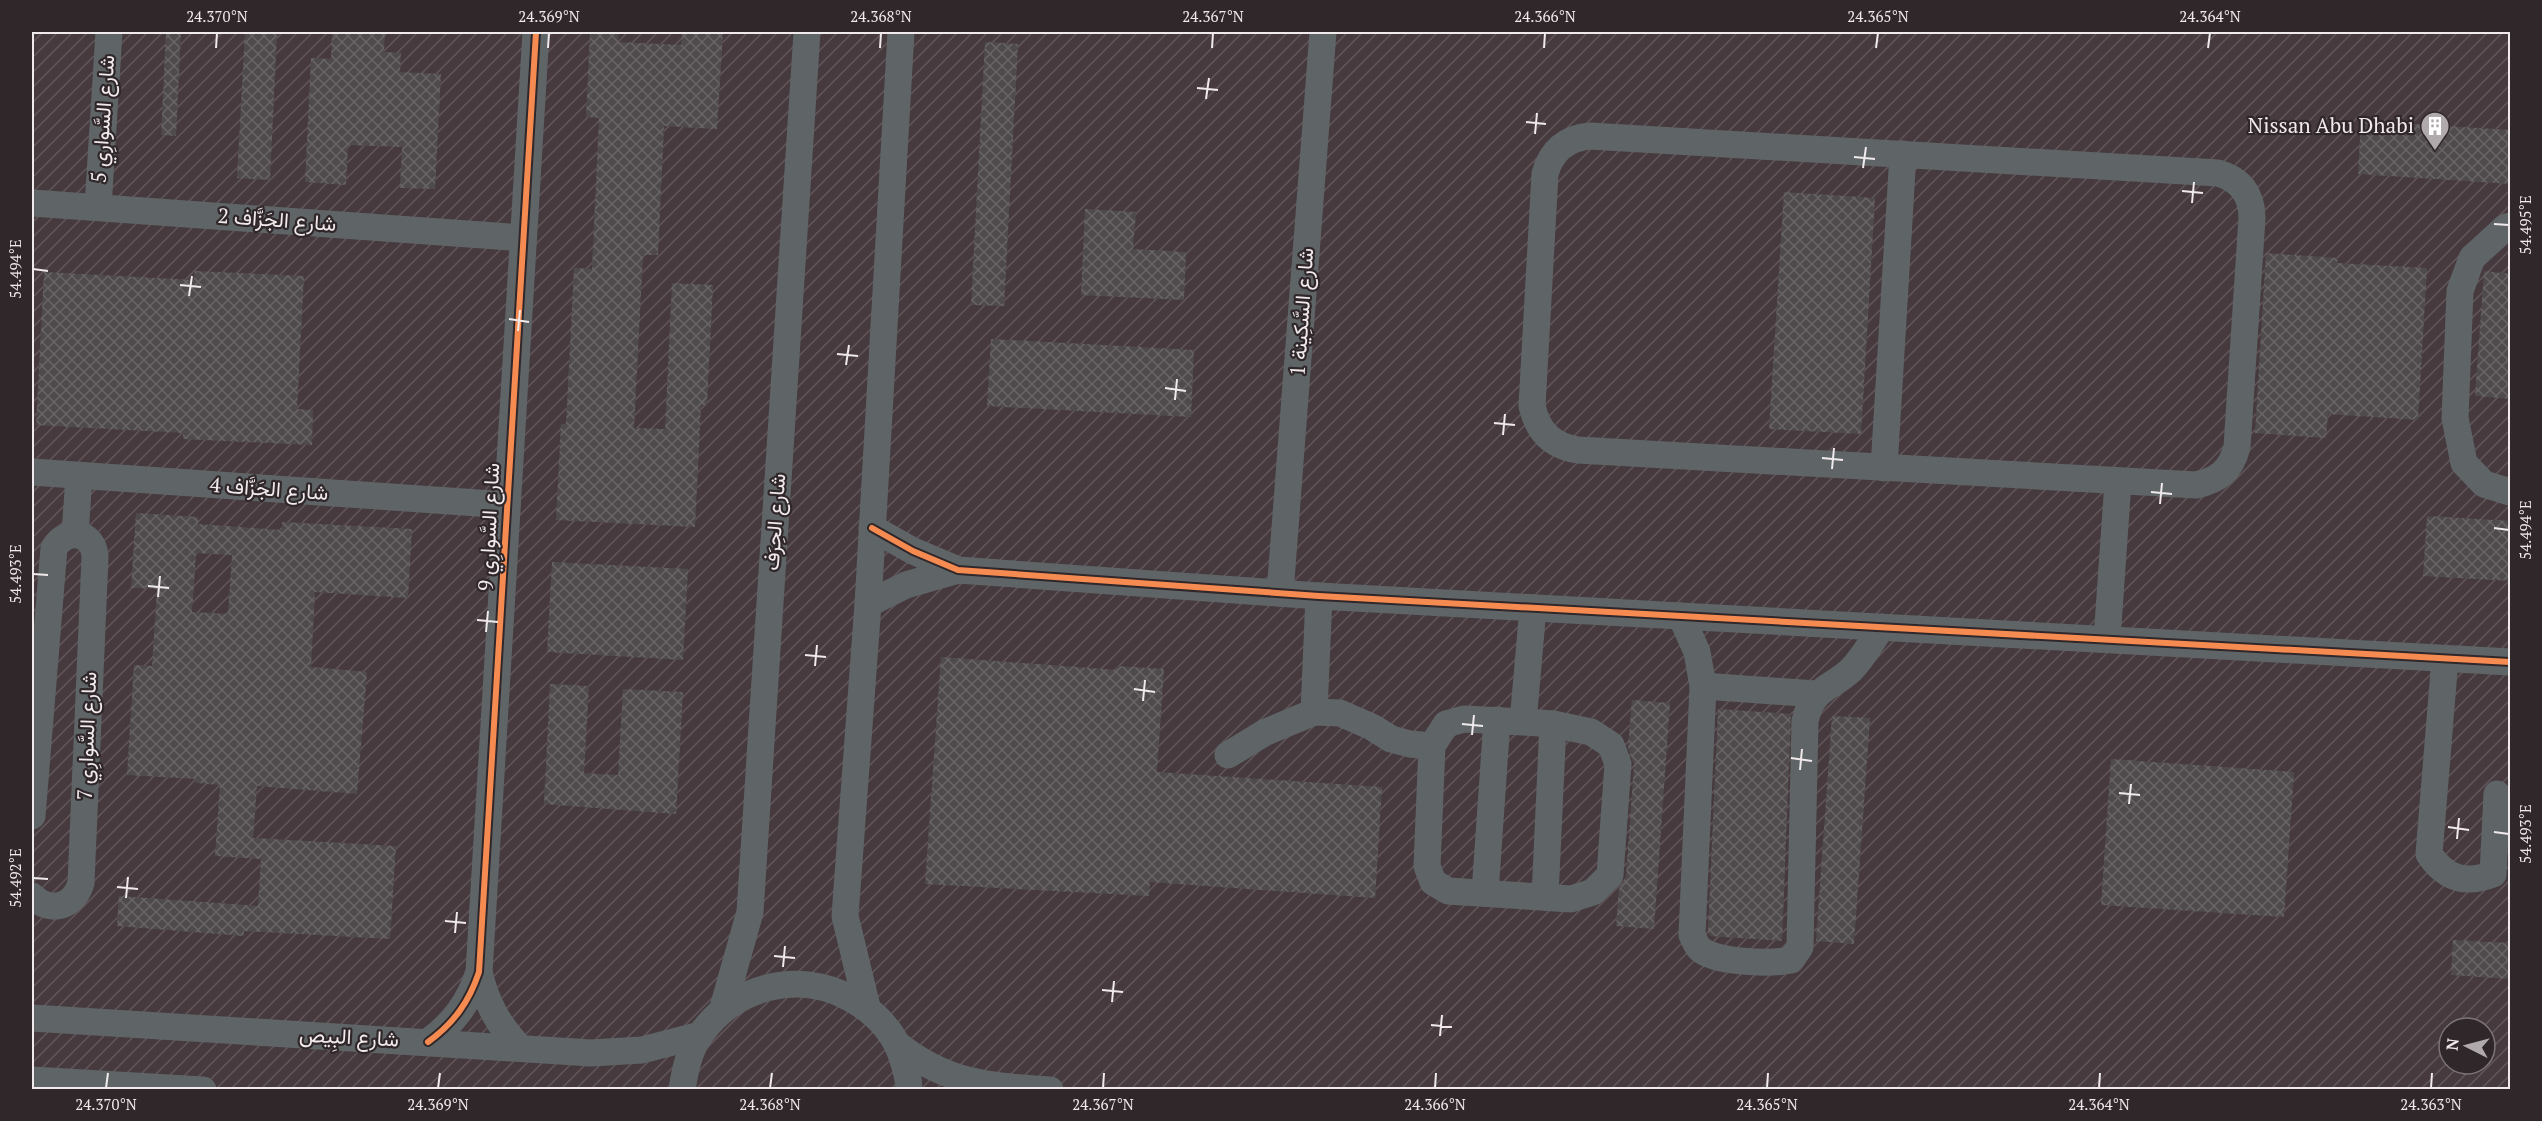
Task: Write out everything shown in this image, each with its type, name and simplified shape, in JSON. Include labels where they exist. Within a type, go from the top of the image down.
[{"type":"street","name":"شارع السَّوارِي 5","points":[[98,207],[109,32]]},
{"type":"street","name":"شارع السَّوارِي 9","points":[[428,1042],[455,1019],[474,989],[479,972],[536,32]]},
{"type":"street","name":"شارع الحِرَف","points":[[723,1008],[750,912],[807,32]]},
{"type":"street","points":[[867,1007],[845,916],[873,528],[901,32]]},
{"type":"street","name":"شارع السَّكِينة 1","points":[[1280,593],[1323,32]]},
{"type":"street","points":[[1590,136],[2218,173],[2228,176],[2244,188],[2252,207],[2252,218],[2237,447],[2234,458],[2219,478],[2196,485],[1884,468],[1578,450],[1556,444],[1547,437],[1540,428],[1533,406],[1545,174],[1553,154],[1560,146],[1569,140],[1590,136]]},
{"type":"street","points":[[1884,468],[1903,154]]},
{"type":"street","name":"شارع الجَزَّاف 2","points":[[32,203],[523,238]]},
{"type":"street","points":[[2511,226],[2506,227],[2472,258],[2460,291],[2455,418],[2464,463],[2484,484],[2511,492]]},
{"type":"street","name":"شارع الجَزَّاف 4","points":[[32,472],[507,505]]},
{"type":"street","points":[[32,816],[53,555],[54,548],[63,537],[75,534],[79,476]]},
{"type":"street","points":[[2107,639],[2118,482]]},
{"type":"street","points":[[873,528],[912,551],[958,570],[1319,596],[2511,662]]},
{"type":"street","name":"شارع السَّوارِي 7","points":[[32,896],[44,906],[61,906],[74,898],[81,883],[95,557],[92,544],[82,535],[75,534]]},
{"type":"street","points":[[868,604],[906,585],[958,570]]},
{"type":"street","points":[[1314,712],[1319,596]]},
{"type":"street","points":[[1485,893],[1510,721],[1533,608]]},
{"type":"street","points":[[1682,616],[1697,652],[1703,686],[1692,935],[1699,948],[1714,957],[1775,963],[1791,960],[1800,947],[1805,721],[1808,710],[1816,694],[1853,668],[1882,627]]},
{"type":"street","points":[[2445,659],[2429,854],[2439,869],[2450,876],[2481,879],[2493,874],[2497,794]]},
{"type":"street","points":[[1703,686],[1816,694]]},
{"type":"street","points":[[1228,755],[1264,733],[1314,712],[1341,713],[1372,727],[1391,739],[1432,746]]},
{"type":"street","points":[[1464,719],[1553,724],[1591,732],[1611,745],[1618,764],[1610,875],[1593,892],[1571,899],[1448,891],[1433,882],[1427,866],[1432,746],[1446,724],[1464,719]]},
{"type":"street","points":[[1545,897],[1553,724]]},
{"type":"street","name":"شارع السَّوارِي 9","points":[[479,972],[483,989],[497,1021],[520,1048]]},
{"type":"street","points":[[682,1089],[686,1065],[700,1035],[723,1008],[757,989],[795,982],[833,989],[867,1007],[884,1024],[897,1044],[909,1078],[909,1089]]},
{"type":"street","name":"شارع البِيص","points":[[32,1018],[591,1053],[642,1050],[700,1035]]},
{"type":"street","points":[[897,1044],[930,1067],[967,1081],[987,1085],[1050,1089]]},
{"type":"street","points":[[32,1080],[203,1089]]},
{"type":"shaded area","points":[[32,32],[2510,32],[2510,1089],[32,1089]]},
{"type":"building","points":[[166,32],[181,32],[176,136],[161,135]]},
{"type":"building","points":[[245,32],[277,32],[270,180],[237,178]]},
{"type":"building","points":[[332,32],[385,32],[384,52],[401,53],[400,72],[441,74],[435,189],[400,188],[402,147],[348,145],[346,185],[305,182],[311,58],[331,59]]},
{"type":"building","points":[[590,32],[619,32],[618,42],[681,45],[682,32],[723,32],[717,129],[664,126],[658,255],[643,255],[634,428],[665,429],[672,283],[713,285],[707,405],[701,405],[695,527],[556,520],[561,424],[566,424],[574,268],[592,269],[599,118],[586,117]]},
{"type":"building","points":[[985,42],[1018,44],[1004,306],[971,305]]},
{"type":"building","name":"Nissan Abu Dhabi","points":[[2361,121],[2511,130],[2511,184],[2358,174]]},
{"type":"building","points":[[1784,192],[1875,198],[1861,434],[1769,429]]},
{"type":"building","points":[[1085,209],[1136,212],[1133,249],[1186,252],[1184,300],[1081,295]]},
{"type":"building","points":[[2266,253],[2338,258],[2337,263],[2427,268],[2418,420],[2328,414],[2326,438],[2255,433]]},
{"type":"building","points":[[195,271],[304,276],[297,409],[313,410],[312,445],[183,439],[183,433],[36,425],[44,272],[194,280]]},
{"type":"building","points":[[2484,271],[2511,274],[2511,399],[2475,396]]},
{"type":"building","points":[[991,339],[1194,350],[1191,417],[987,406]]},
{"type":"building","points":[[136,513],[198,517],[198,524],[282,530],[282,522],[412,529],[408,598],[315,592],[311,667],[367,672],[357,794],[257,786],[253,838],[396,846],[390,939],[244,931],[244,936],[117,926],[119,896],[258,906],[261,859],[215,856],[220,785],[196,783],[196,779],[127,775],[134,665],[152,666],[157,589],[131,588]],"holes":[[[196,553],[232,555],[228,614],[192,612]]]},
{"type":"building","points":[[2427,516],[2511,521],[2511,581],[2423,576]]},
{"type":"building","points":[[552,562],[688,569],[683,660],[547,652]]},
{"type":"building","points":[[941,657],[1117,670],[1117,666],[1164,669],[1157,772],[1382,787],[1375,898],[1150,882],[1149,896],[925,884]]},
{"type":"building","points":[[550,684],[589,686],[584,773],[618,775],[623,689],[683,692],[676,814],[544,804]]},
{"type":"building","points":[[1632,700],[1670,703],[1654,929],[1616,926],[1619,889],[1626,876],[1634,765],[1628,747]]},
{"type":"building","points":[[1718,709],[1791,714],[1782,941],[1710,936],[1708,932]]},
{"type":"building","points":[[1832,716],[1870,718],[1854,944],[1816,941]]},
{"type":"building","points":[[2111,759],[2294,772],[2284,917],[2101,905]]},
{"type":"building","points":[[2453,940],[2511,943],[2511,979],[2451,975]]},
{"type":"cycle path","points":[[428,1042],[460,1011],[479,972],[536,32]]},
{"type":"cycle path","points":[[872,528],[913,551],[958,570],[1319,596],[2510,662]]},
{"type":"place","name":"Nissan Abu Dhabi","points":[[2435,152]]}]
